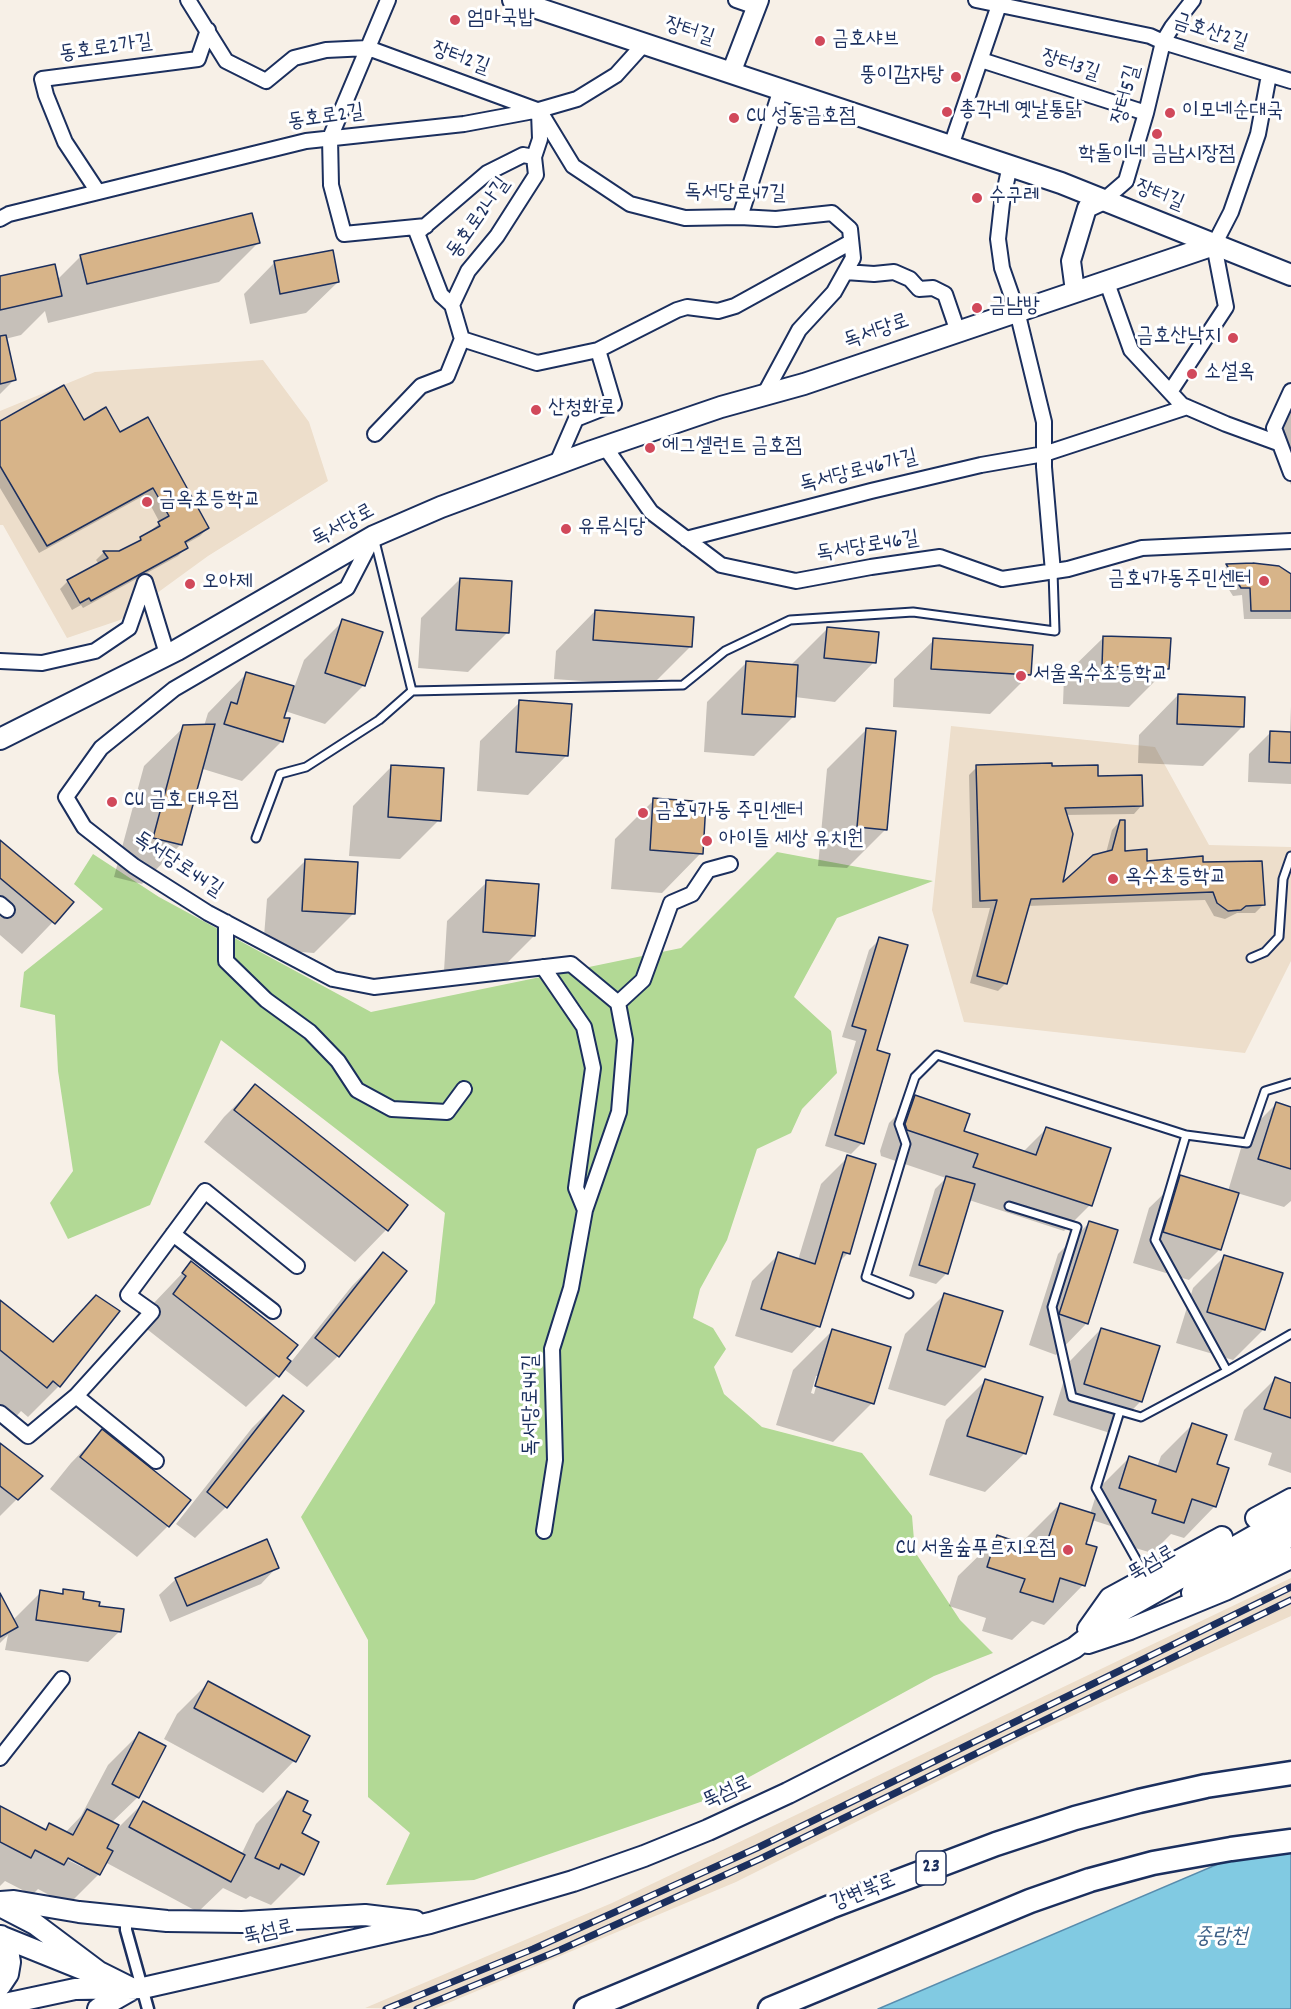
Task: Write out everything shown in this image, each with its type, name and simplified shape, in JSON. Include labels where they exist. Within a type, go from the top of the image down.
[{"type":"highway","name":"강변북로","points":[[586,2009],[830,1907],[996,1844],[1075,1818],[1139,1801],[1206,1786],[1291,1773]]},
{"type":"highway","points":[[770,2009],[1030,1901],[1090,1880],[1153,1863],[1291,1841]]},
{"type":"main road","name":"장터길","points":[[513,0],[1010,165],[1214,244]]},
{"type":"main road","points":[[1214,244],[1291,275]]},
{"type":"main road","name":"독서당로","points":[[0,739],[167,654],[374,536],[441,507],[605,447],[721,408],[804,384],[1214,244]]},
{"type":"main road","points":[[1074,1648],[1110,1598],[1291,1499]]},
{"type":"main road","name":"뚝섬로","points":[[0,2006],[75,1989],[138,1988],[430,1923],[573,1881],[644,1856],[708,1830],[807,1783],[1074,1648],[1120,1612],[1291,1515]]},
{"type":"main road","name":"뚝섬로","points":[[1131,1629],[1291,1536]]},
{"type":"main road","points":[[1074,1648],[1131,1629],[1234,1586],[1291,1558]]},
{"type":"main road","points":[[0,1904],[14,1901],[167,1921],[242,1922],[365,1915],[430,1923]]},
{"type":"main road","points":[[0,1904],[35,1924],[99,1972],[138,1988]]},
{"type":"main road","points":[[0,1936],[138,1988]]},
{"type":"main road","points":[[0,1936],[8,1951],[10,1962],[8,1974],[0,1986]]},
{"type":"main road","name":"뚝섬로","points":[[98,2009],[138,1988]]},
{"type":"street","points":[[188,0],[226,61],[266,81],[294,58],[326,50],[368,48]]},
{"type":"street","points":[[330,138],[388,0]]},
{"type":"street","points":[[730,72],[757,3],[736,0]]},
{"type":"street","name":"금호산2길","points":[[976,0],[1150,36],[1291,81]]},
{"type":"street","name":"장터5길","points":[[1104,200],[1125,181],[1146,113],[1163,42],[1193,0]]},
{"type":"street","points":[[951,146],[999,5]]},
{"type":"street","name":"동호로2가길","points":[[98,192],[65,142],[42,80],[198,59],[208,30]]},
{"type":"street","name":"동호로2길","points":[[0,219],[9,214],[306,141],[464,124],[538,110],[577,99],[616,75],[644,44]]},
{"type":"street","name":"장터2길","points":[[368,48],[538,110]]},
{"type":"street","name":"장터3길","points":[[981,60],[1146,113]]},
{"type":"street","points":[[1170,392],[1226,307],[1214,244],[1231,212],[1258,134],[1269,75]]},
{"type":"street","points":[[740,217],[782,89]]},
{"type":"street","name":"동호로2나길","points":[[452,305],[468,271],[503,226],[536,175],[534,157],[540,139],[538,110]]},
{"type":"street","name":"독서당로47길","points":[[538,110],[573,166],[630,204],[685,218],[776,219],[832,213],[850,229],[851,242]]},
{"type":"street","name":"동호로2나길","points":[[330,138],[331,185],[344,234],[426,226]]},
{"type":"street","name":"동호로2나길","points":[[462,339],[452,305],[441,295],[417,233],[487,173],[523,155],[534,157]]},
{"type":"street","points":[[1010,165],[1002,203],[998,239],[1002,268],[1017,311],[1044,422],[1044,454],[1053,572]]},
{"type":"street","points":[[1075,291],[1071,261],[1087,208],[1104,200]]},
{"type":"street","points":[[375,434],[421,386],[447,376],[462,339],[537,363],[598,350],[677,310],[687,307],[718,311],[735,306],[851,242],[853,258],[834,292],[799,330],[764,395]]},
{"type":"street","points":[[845,272],[874,274],[894,272],[910,279],[919,289],[933,288],[945,294],[958,332]]},
{"type":"street","points":[[1106,280],[1131,350],[1170,392],[1187,407],[1226,424],[1278,442]]},
{"type":"street","points":[[556,465],[576,419],[614,404],[598,350]]},
{"type":"street","points":[[1291,391],[1274,428],[1291,473]]},
{"type":"street","name":"독서당로46가길","points":[[686,539],[981,465],[1044,454],[1187,407]]},
{"type":"street","name":"독서당로46길","points":[[605,447],[651,512],[721,565],[796,581],[871,567],[940,558],[1002,579],[1068,570],[1142,548],[1291,541]]},
{"type":"street","name":"독서당로44길","points":[[374,536],[347,588],[174,689],[100,748],[66,797],[84,827],[134,866],[225,922],[333,979],[374,987],[571,964],[618,1003],[625,1040],[619,1112],[585,1210],[571,1288],[552,1349],[555,1460],[544,1531]]},
{"type":"street","points":[[0,661],[42,663],[95,651],[129,628],[145,582],[167,654]]},
{"type":"street","points":[[618,1003],[643,980],[671,903],[692,894],[708,870],[730,864]]},
{"type":"street","points":[[225,922],[226,961],[266,1000],[310,1032],[338,1061],[357,1090],[392,1109],[447,1112],[464,1089]]},
{"type":"street","name":"독서당로44길","points":[[543,967],[584,1027],[593,1068],[576,1188],[585,1210]]},
{"type":"street","points":[[0,1413],[28,1436],[76,1396],[152,1312],[128,1295],[205,1191],[297,1266]]},
{"type":"street","points":[[173,1234],[273,1311]]},
{"type":"street","points":[[76,1396],[156,1461]]},
{"type":"street","points":[[0,1758],[62,1679]]},
{"type":"street","points":[[126,1917],[126,1930],[138,1988],[148,2009]]},
{"type":"lane","points":[[374,536],[412,691]]},
{"type":"lane","points":[[256,838],[280,774],[306,767],[380,720],[412,691],[683,685],[725,651],[790,620],[913,612],[1055,631],[1053,572]]},
{"type":"lane","points":[[1251,958],[1266,952],[1279,937],[1283,879],[1291,856]]},
{"type":"lane","points":[[909,1294],[866,1277],[906,1144],[899,1124],[915,1077],[937,1055],[1186,1135],[1247,1143],[1265,1091],[1291,1083]]},
{"type":"lane","points":[[1186,1135],[1155,1240],[1227,1371]]},
{"type":"lane","points":[[1009,1206],[1077,1227],[1053,1307],[1072,1397],[1141,1417],[1291,1334]]},
{"type":"lane","points":[[1120,1411],[1096,1488],[1148,1579]]},
{"type":"shaded area","name":"금옥초등학교","points":[[263,360],[309,422],[328,481],[208,556],[120,620],[67,638],[3,525],[0,525],[0,411],[95,372]]},
{"type":"shaded area","name":"옥수초등학교","points":[[951,726],[1155,747],[1209,845],[1291,847],[1291,961],[1245,1053],[964,1022],[932,910]]},
{"type":"shaded area","points":[[1291,1578],[1291,1616],[1028,1736],[736,1882],[434,2009],[365,2008],[612,1903]]},
{"type":"green space","points":[[777,852],[933,881],[837,918],[794,997],[831,1031],[837,1073],[802,1109],[791,1133],[757,1149],[727,1240],[700,1289],[693,1318],[713,1328],[726,1349],[714,1367],[724,1394],[762,1427],[862,1453],[912,1516],[915,1552],[960,1620],[993,1653],[934,1676],[709,1799],[474,1880],[386,1885],[410,1833],[368,1797],[368,1640],[301,1517],[435,1303],[445,1213],[221,1040],[150,1205],[68,1239],[50,1203],[73,1171],[58,1071],[55,1015],[20,1007],[24,972],[103,909],[74,884],[93,854],[159,897],[371,1012],[681,948]]},
{"type":"water","name":"중랑천","points":[[1291,1833],[1291,2009],[878,2009]]},
{"type":"building","points":[[252,213],[260,243],[87,284],[80,255]]},
{"type":"building","points":[[333,250],[339,282],[280,294],[274,261]]},
{"type":"building","points":[[55,264],[62,296],[0,310],[0,276]]},
{"type":"building","points":[[6,335],[16,380],[0,384],[0,336]]},
{"type":"building","points":[[64,385],[84,420],[106,407],[120,432],[148,417],[209,528],[185,542],[188,548],[91,601],[89,598],[80,603],[67,580],[108,558],[103,551],[119,551],[141,540],[140,537],[160,526],[158,522],[169,516],[153,488],[47,546],[0,466],[0,421]]},
{"type":"building","name":"금호4가동주민센터","points":[[1253,563],[1279,566],[1291,574],[1291,611],[1251,611],[1250,588],[1241,588],[1226,564]]},
{"type":"building","points":[[460,578],[512,581],[509,633],[456,630]]},
{"type":"building","points":[[595,610],[694,617],[692,647],[593,640]]},
{"type":"building","points":[[342,619],[383,632],[365,686],[325,673]]},
{"type":"building","points":[[827,627],[879,632],[876,663],[824,658]]},
{"type":"building","points":[[1103,636],[1171,638],[1169,669],[1102,666]]},
{"type":"building","points":[[933,638],[1033,645],[1031,675],[931,669]]},
{"type":"building","points":[[746,661],[798,665],[795,717],[742,714]]},
{"type":"building","points":[[246,672],[294,686],[284,718],[290,718],[283,742],[224,724],[231,702],[237,704]]},
{"type":"building","points":[[1178,694],[1245,697],[1244,727],[1177,724]]},
{"type":"building","points":[[519,700],[572,704],[568,756],[516,752]]},
{"type":"building","points":[[215,724],[182,845],[153,838],[183,725]]},
{"type":"building","points":[[866,728],[896,731],[887,830],[857,827]]},
{"type":"building","points":[[1270,731],[1291,732],[1291,763],[1269,762]]},
{"type":"building","points":[[1052,763],[1052,766],[1098,765],[1098,776],[1142,775],[1143,806],[1065,808],[1073,834],[1063,882],[1093,855],[1112,850],[1120,820],[1125,820],[1125,851],[1147,849],[1147,861],[1203,856],[1203,862],[1262,861],[1265,905],[1246,906],[1241,910],[1228,911],[1217,903],[1213,892],[1031,899],[1007,984],[977,976],[997,900],[980,901],[976,765]]},
{"type":"building","points":[[391,765],[444,768],[441,821],[388,817]]},
{"type":"building","points":[[653,798],[706,802],[703,854],[650,850]]},
{"type":"building","points":[[0,840],[74,902],[55,924],[0,878]]},
{"type":"building","points":[[305,859],[358,862],[355,914],[302,911]]},
{"type":"building","points":[[486,880],[539,884],[535,936],[483,932]]},
{"type":"building","points":[[879,937],[908,945],[877,1050],[890,1054],[864,1144],[835,1135],[866,1030],[852,1026]]},
{"type":"building","points":[[255,1084],[408,1205],[388,1231],[234,1110]]},
{"type":"building","points":[[915,1095],[970,1114],[964,1131],[1036,1155],[1046,1127],[1111,1148],[1092,1206],[973,1167],[978,1154],[907,1130],[905,1124]]},
{"type":"building","points":[[1276,1102],[1291,1107],[1291,1169],[1258,1159]]},
{"type":"building","points":[[847,1155],[876,1164],[850,1254],[843,1252],[820,1327],[761,1309],[778,1252],[815,1264]]},
{"type":"building","points":[[1180,1175],[1239,1193],[1221,1250],[1163,1232]]},
{"type":"building","points":[[946,1176],[975,1184],[948,1274],[919,1265]]},
{"type":"building","points":[[1089,1221],[1118,1230],[1088,1324],[1059,1314]]},
{"type":"building","points":[[383,1252],[407,1271],[339,1357],[315,1338]]},
{"type":"building","points":[[1224,1255],[1283,1273],[1265,1330],[1207,1312]]},
{"type":"building","points":[[191,1261],[298,1345],[287,1358],[291,1361],[279,1377],[173,1294],[186,1276],[182,1273]]},
{"type":"building","points":[[944,1293],[1003,1311],[985,1367],[927,1350]]},
{"type":"building","points":[[96,1295],[120,1311],[60,1387],[53,1381],[47,1388],[0,1350],[0,1300],[53,1342]]},
{"type":"building","points":[[1101,1328],[1160,1346],[1142,1402],[1084,1384]]},
{"type":"building","points":[[832,1329],[891,1347],[874,1404],[815,1386]]},
{"type":"building","points":[[1275,1377],[1291,1383],[1291,1418],[1264,1409]]},
{"type":"building","points":[[985,1379],[1043,1397],[1026,1454],[967,1436]]},
{"type":"building","points":[[283,1395],[304,1411],[227,1508],[207,1492]]},
{"type":"building","points":[[1192,1423],[1227,1435],[1217,1464],[1229,1468],[1216,1507],[1192,1499],[1184,1523],[1152,1513],[1156,1500],[1119,1488],[1129,1456],[1176,1472]]},
{"type":"building","points":[[102,1429],[191,1500],[169,1527],[80,1457]]},
{"type":"building","points":[[0,1443],[43,1476],[18,1500],[0,1486]]},
{"type":"building","points":[[1060,1503],[1095,1514],[1086,1544],[1097,1547],[1085,1586],[1060,1578],[1053,1602],[1020,1592],[1025,1579],[987,1567],[997,1535],[1044,1551]]},
{"type":"building","points":[[267,1539],[279,1568],[187,1606],[175,1578]]},
{"type":"building","points":[[63,1589],[84,1592],[83,1599],[100,1602],[99,1606],[124,1609],[121,1632],[36,1620],[40,1590],[63,1594]]},
{"type":"building","points":[[0,1593],[18,1627],[0,1637]]},
{"type":"building","points":[[208,1681],[310,1736],[296,1762],[194,1708]]},
{"type":"building","points":[[139,1732],[166,1746],[139,1798],[112,1784]]},
{"type":"building","points":[[287,1791],[308,1801],[303,1811],[311,1815],[302,1833],[319,1842],[304,1875],[281,1864],[279,1869],[255,1858]]},
{"type":"building","points":[[143,1801],[245,1855],[231,1882],[129,1827]]},
{"type":"building","points":[[0,1806],[46,1830],[49,1823],[73,1835],[87,1809],[119,1825],[107,1848],[113,1851],[100,1875],[68,1858],[64,1865],[35,1850],[31,1858],[0,1842]]},
{"type":"railway","points":[[386,2009],[533,1949],[757,1848],[1291,1587]]},
{"type":"railway","points":[[417,2009],[560,1950],[760,1859],[1291,1600]]},
{"type":"place","name":"엄마국밥","points":[[455,20]]},
{"type":"place","name":"금호샤브","points":[[820,41]]},
{"type":"place","name":"뚱이감자탕","points":[[956,77]]},
{"type":"place","name":"총각네 옛날통닭","points":[[947,112]]},
{"type":"place","name":"이모네순대국","points":[[1170,113]]},
{"type":"place","name":"CU 성동금호점","points":[[734,118]]},
{"type":"place","name":"학돌이네 금남시장점","points":[[1157,134]]},
{"type":"place","name":"수구레","points":[[977,198]]},
{"type":"place","name":"금남방","points":[[977,308]]},
{"type":"place","name":"금호산낙지","points":[[1233,338]]},
{"type":"place","name":"소설옥","points":[[1192,374]]},
{"type":"place","name":"산청화로","points":[[536,410]]},
{"type":"place","name":"에그셀런트 금호점","points":[[650,448]]},
{"type":"place","name":"금옥초등학교","points":[[147,502]]},
{"type":"place","name":"유류식당","points":[[566,529]]},
{"type":"place","name":"금호4가동주민센터","points":[[1264,581]]},
{"type":"place","name":"오아제","points":[[190,584]]},
{"type":"place","name":"서울옥수초등학교","points":[[1021,676]]},
{"type":"place","name":"CU 금호 대우점","points":[[112,802]]},
{"type":"place","name":"금호4가동 주민센터","points":[[643,813]]},
{"type":"place","name":"아이들 세상 유치원","points":[[707,841]]},
{"type":"place","name":"옥수초등학교","points":[[1113,879]]},
{"type":"place","name":"CU 서울숲푸르지오점","points":[[1068,1550]]}]
